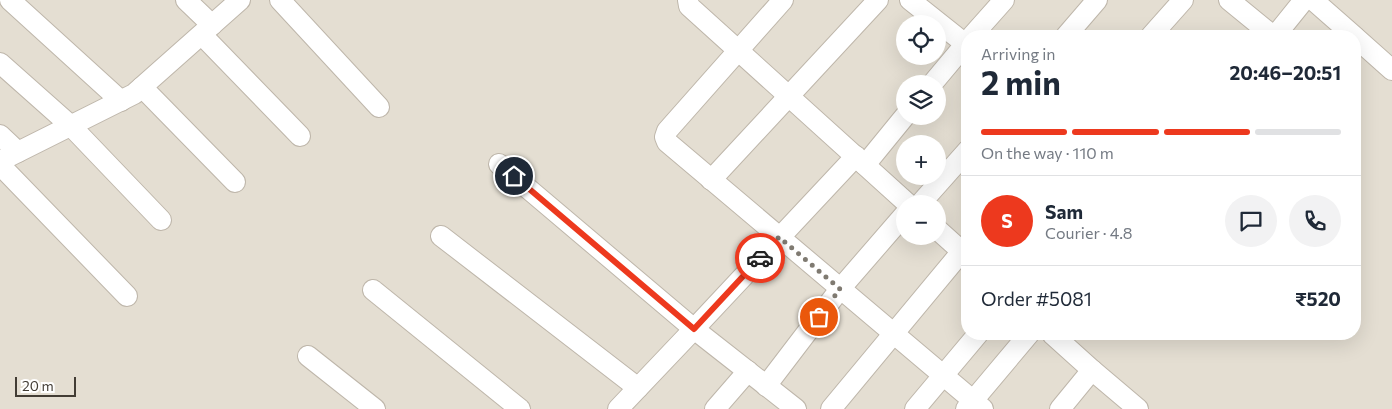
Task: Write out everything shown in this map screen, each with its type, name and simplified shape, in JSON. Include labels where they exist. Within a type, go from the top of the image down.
[{"type":"street","points":[[10,0],[121,101]]},
{"type":"street","points":[[186,0],[207,30],[300,136]]},
{"type":"street","points":[[126,296],[0,163],[18,152],[134,94],[240,0]]},
{"type":"street","points":[[280,0],[379,107]]},
{"type":"street","points":[[688,0],[689,6],[898,195]]},
{"type":"street","points":[[783,0],[668,131],[665,137],[669,146],[944,376],[974,406],[1024,340]]},
{"type":"street","points":[[711,180],[878,0]]},
{"type":"street","points":[[910,0],[961,37]]},
{"type":"street","points":[[978,30],[1004,0]]},
{"type":"street","points":[[1071,30],[1096,0]]},
{"type":"street","points":[[1156,30],[1183,0]]},
{"type":"street","points":[[1230,0],[1267,30]]},
{"type":"street","points":[[1279,30],[1304,0]]},
{"type":"street","points":[[1312,0],[1343,30]]},
{"type":"street","points":[[1361,47],[1392,70]]},
{"type":"street","points":[[940,75],[961,50]]},
{"type":"street","points":[[0,62],[71,126],[161,220]]},
{"type":"street","points":[[142,87],[235,182]]},
{"type":"street","points":[[618,409],[779,237],[897,125]]},
{"type":"street","points":[[0,135],[18,152]]},
{"type":"street","points":[[928,195],[961,158]]},
{"type":"street","points":[[499,164],[694,329],[796,409]]},
{"type":"street","points":[[766,386],[840,289],[896,224]]},
{"type":"street","points":[[441,236],[638,388]]},
{"type":"street","points":[[946,236],[961,248]]},
{"type":"street","points":[[831,409],[961,256]]},
{"type":"street","points":[[373,290],[520,409]]},
{"type":"street","points":[[915,409],[973,340]]},
{"type":"street","points":[[1059,340],[1138,409]]},
{"type":"street","points":[[308,356],[369,407]]},
{"type":"street","points":[[1060,409],[1092,370]]},
{"type":"street","points":[[715,409],[748,372]]},
{"type":"shaded area","points":[[0,0],[1392,0],[1392,409],[0,409]]},
{"type":"way so far","points":[[760,258],[779,237],[840,289],[819,317]]},
{"type":"route","points":[[514,176],[694,329],[760,258]]}]
